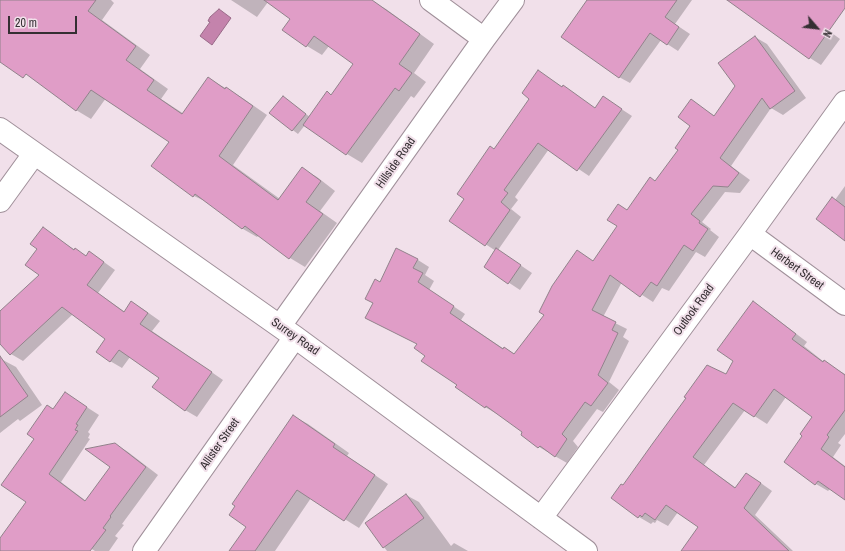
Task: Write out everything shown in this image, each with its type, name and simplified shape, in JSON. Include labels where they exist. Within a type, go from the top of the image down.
[{"type":"street","points":[[431,0],[484,39]]},
{"type":"street","name":"Hillside Road","points":[[287,332],[484,39],[513,0]]},
{"type":"street","name":"Outlook Road","points":[[541,518],[845,102]]},
{"type":"street","name":"Surrey Road","points":[[0,129],[287,332],[541,518],[578,548]]},
{"type":"street","points":[[0,201],[34,154]]},
{"type":"street","name":"Herbert Street","points":[[750,234],[845,304]]},
{"type":"street","name":"Allister Street","points":[[144,551],[287,332]]},
{"type":"shaded area","points":[[219,9],[231,18],[212,45],[200,36],[210,22],[208,21],[210,17]]},
{"type":"building","points":[[0,0],[96,0],[88,11],[136,46],[126,60],[154,80],[147,90],[182,114],[208,77],[225,89],[226,87],[253,106],[219,156],[278,200],[302,167],[321,181],[306,202],[323,214],[289,259],[245,226],[242,229],[195,194],[193,197],[151,166],[169,142],[91,90],[76,111],[26,74],[23,78],[0,62]]},
{"type":"building","points":[[264,0],[372,0],[420,34],[399,64],[412,73],[399,91],[395,88],[346,155],[303,125],[327,91],[331,95],[353,64],[314,36],[306,47],[282,30],[290,19]]},
{"type":"building","points":[[587,0],[677,0],[665,17],[679,27],[667,45],[650,33],[619,78],[561,37]]},
{"type":"building","points":[[727,0],[845,0],[845,8],[809,59]]},
{"type":"building","points":[[755,36],[795,91],[770,109],[762,98],[720,158],[739,173],[728,187],[713,186],[691,214],[700,221],[699,223],[708,229],[693,251],[684,245],[657,286],[651,282],[640,297],[610,275],[592,310],[616,322],[612,330],[618,333],[598,375],[608,383],[591,406],[585,402],[562,434],[567,439],[555,457],[540,446],[538,448],[521,435],[522,432],[486,406],[485,408],[455,387],[457,385],[421,361],[425,356],[414,348],[417,344],[365,318],[373,303],[365,299],[375,279],[380,282],[396,248],[418,259],[413,268],[423,273],[418,282],[454,306],[450,313],[503,349],[504,347],[514,354],[544,315],[539,312],[552,286],[577,250],[593,261],[617,226],[607,220],[618,204],[627,210],[650,177],[655,181],[678,150],[675,148],[690,126],[678,117],[691,99],[714,116],[735,86],[718,63]]},
{"type":"building","points":[[538,70],[562,87],[563,85],[595,108],[603,96],[622,109],[577,171],[538,143],[504,190],[508,193],[501,202],[510,210],[485,246],[449,221],[464,199],[457,194],[490,146],[494,149],[529,99],[522,93]]},
{"type":"building","points":[[283,96],[306,114],[292,131],[269,113]]},
{"type":"building","points":[[832,197],[845,207],[845,241],[816,219]]},
{"type":"building","points":[[43,227],[74,250],[75,248],[86,256],[89,251],[104,262],[87,285],[124,312],[131,301],[148,313],[140,324],[212,372],[185,411],[152,387],[159,378],[119,350],[110,362],[96,352],[105,339],[62,307],[10,355],[0,344],[0,311],[39,275],[25,265],[37,249],[30,244]]},
{"type":"building","points":[[496,248],[521,265],[508,284],[484,267]]},
{"type":"building","points":[[753,301],[796,334],[792,339],[823,362],[824,360],[845,375],[845,410],[827,435],[829,437],[821,449],[845,467],[845,500],[818,481],[815,485],[784,462],[802,436],[800,434],[812,417],[774,389],[754,417],[733,403],[693,457],[735,488],[746,473],[761,483],[744,508],[789,551],[681,551],[698,527],[666,505],[655,520],[645,513],[642,517],[640,515],[638,518],[611,498],[621,484],[623,485],[686,398],[684,397],[707,365],[726,374],[733,361],[717,350]]},
{"type":"building","points":[[0,356],[28,396],[0,417]]},
{"type":"building","points":[[65,392],[87,407],[76,424],[78,425],[75,430],[78,431],[49,474],[85,501],[110,467],[85,449],[115,443],[146,467],[110,516],[111,517],[103,528],[106,530],[90,551],[0,551],[0,538],[26,502],[1,485],[34,439],[27,434],[47,405],[53,409]]},
{"type":"building","points":[[293,415],[335,444],[333,447],[375,475],[344,521],[297,490],[255,551],[229,551],[246,527],[229,515],[235,506],[232,504]]},
{"type":"building","points":[[406,494],[424,518],[383,548],[365,523]]}]
